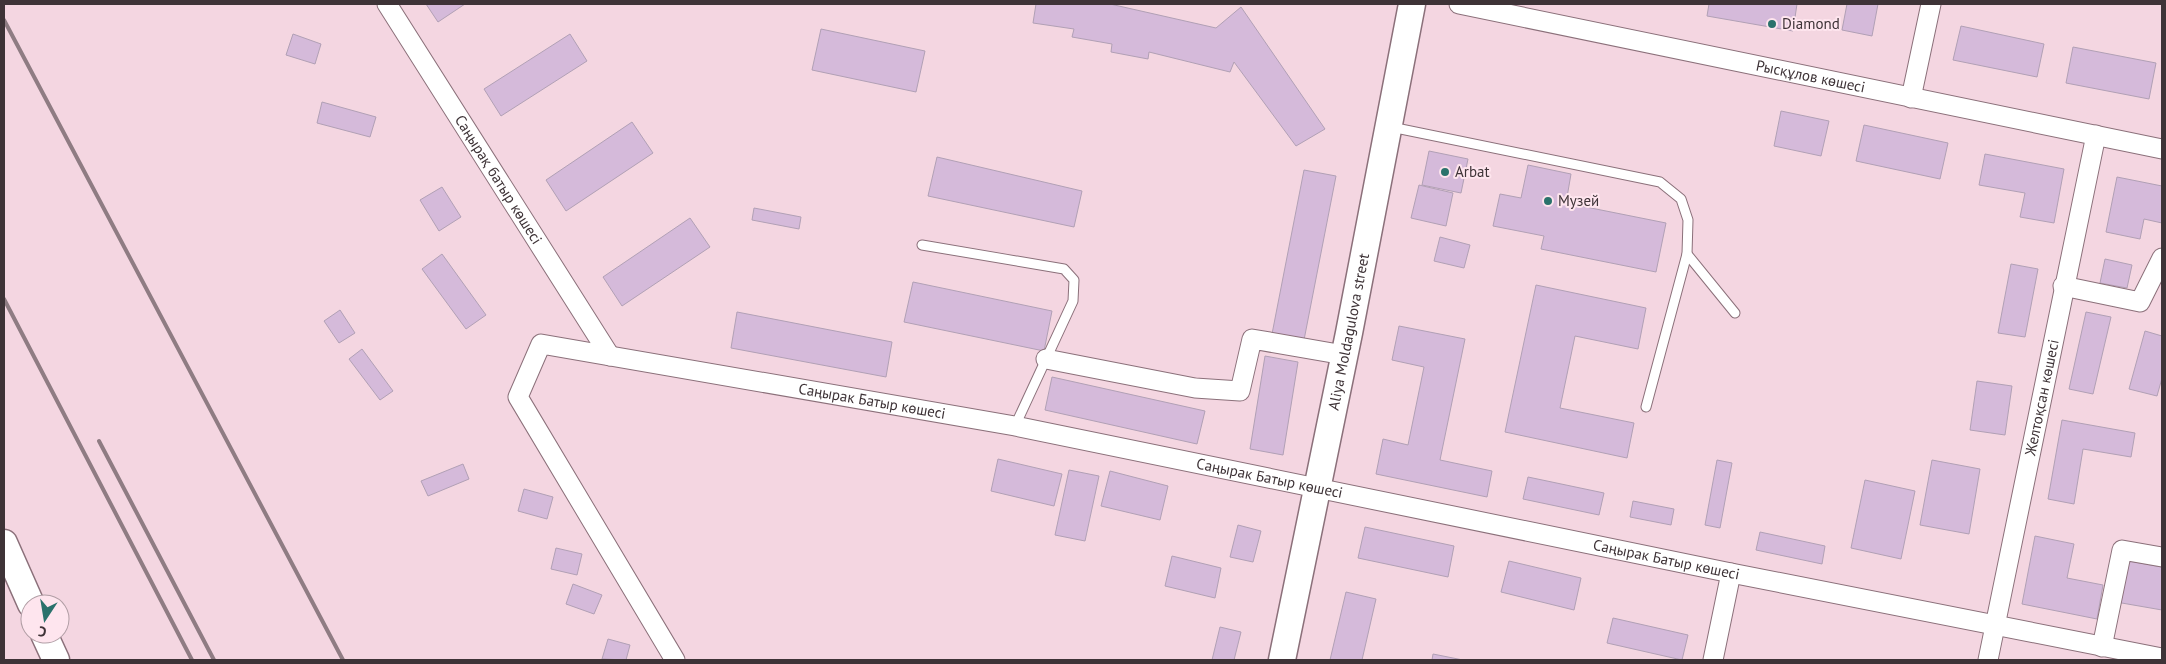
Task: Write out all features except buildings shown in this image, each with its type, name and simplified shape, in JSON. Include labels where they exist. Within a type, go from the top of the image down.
[{"type":"street","name":"Саңырақ батыр көшесі","points":[[387,4],[610,356]]},
{"type":"street","name":"Aliya Moldagulova street","points":[[1282,660],[1344,355],[1412,4]]},
{"type":"street","name":"Рысқұлов көшесі","points":[[1459,4],[2162,148]]},
{"type":"street","points":[[1911,98],[1931,4]]},
{"type":"street","name":"Желтоқсан көшесі","points":[[1988,660],[2063,286],[2096,135]]},
{"type":"street","points":[[2063,286],[2140,302],[2162,258]]},
{"type":"street","points":[[1046,359],[1194,388],[1240,390],[1252,339],[1344,355]]},
{"type":"street","name":"Саңырак Батыр көшесі","points":[[676,660],[518,397],[541,344],[1015,426],[1731,573],[2162,658]]},
{"type":"street","points":[[4,543],[27,594]]},
{"type":"street","points":[[2102,647],[2122,550],[2162,557]]},
{"type":"street","points":[[1713,660],[1731,573]]},
{"type":"street","points":[[49,644],[56,660]]},
{"type":"lane","points":[[1388,126],[1660,182],[1681,198],[1688,220],[1687,254],[1646,407]]},
{"type":"lane","points":[[922,245],[1064,269],[1074,280],[1073,301],[1015,426]]},
{"type":"lane","points":[[1687,254],[1735,313]]},
{"type":"railway","points":[[4,20],[343,660]]},
{"type":"railway","points":[[4,299],[192,660]]},
{"type":"railway","points":[[99,441],[214,660]]},
{"type":"place","name":"Diamond","points":[[1772,24]]},
{"type":"place","name":"Arbat","points":[[1445,172]]},
{"type":"place","name":"Музей","points":[[1548,201]]}]
